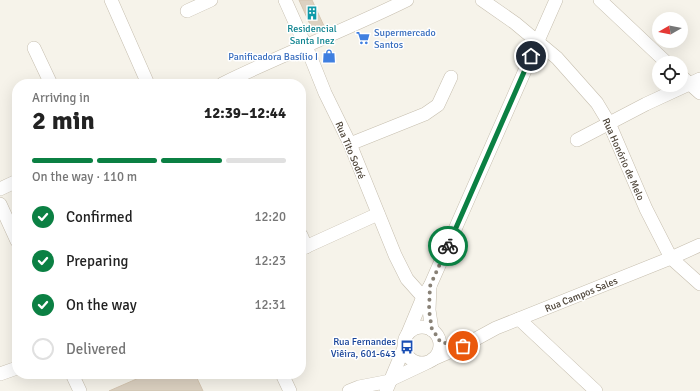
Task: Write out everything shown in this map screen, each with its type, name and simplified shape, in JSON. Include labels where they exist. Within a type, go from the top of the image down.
[{"type":"street","points":[[111,0],[146,79]]},
{"type":"street","points":[[187,11],[211,0]]},
{"type":"street","name":"Rua Tito Sodré","points":[[285,0],[306,45],[325,93],[350,144],[402,271],[422,297]]},
{"type":"street","points":[[233,79],[407,0]]},
{"type":"street","name":"Rua Honório de Melo","points":[[482,0],[515,23],[557,58],[597,103],[609,123],[646,209],[671,258],[700,284]]},
{"type":"street","points":[[389,384],[404,348],[404,340],[422,297],[430,286],[556,0]]},
{"type":"street","points":[[600,0],[660,56]]},
{"type":"street","points":[[34,48],[49,79]]},
{"type":"street","points":[[350,144],[425,114],[438,105],[451,77]]},
{"type":"street","points":[[577,140],[690,80],[700,93]]},
{"type":"street","points":[[0,189],[12,183]]},
{"type":"street","points":[[0,204],[12,230]]},
{"type":"street","points":[[306,247],[378,214]]},
{"type":"street","name":"Rua Campos Sales","points":[[349,391],[359,387],[389,384],[430,361],[463,346],[496,328],[700,245]]},
{"type":"street","points":[[430,286],[429,310],[432,330]]},
{"type":"street","points":[[519,319],[596,391]]},
{"type":"street","points":[[404,348],[409,358],[414,362],[420,363],[430,361],[440,349],[438,337],[432,330],[422,326],[412,329],[408,333]]},
{"type":"street","points":[[440,342],[463,346]]},
{"type":"street","points":[[0,374],[12,370]]},
{"type":"street","points":[[74,379],[80,391]]},
{"type":"street","points":[[284,379],[290,391]]},
{"type":"building","name":"Residencial Santa Inez","points":[[299,0],[312,0],[324,26],[313,31]]},
{"type":"building","points":[[137,379],[197,379],[203,391],[109,391]]},
{"type":"way so far","points":[[448,246],[430,286],[429,310],[432,330],[436,333],[440,342],[463,346]]},
{"type":"place","name":"Residencial Santa Inez","points":[[312,13]]},
{"type":"place","name":"Supermercado Santos","points":[[363,38]]},
{"type":"place","name":"Panificadora Basílio I","points":[[329,56]]},
{"type":"place","name":"Rua Fernandes Viêira, 601-643","points":[[407,347]]},
{"type":"route","points":[[448,246],[531,56]]}]
